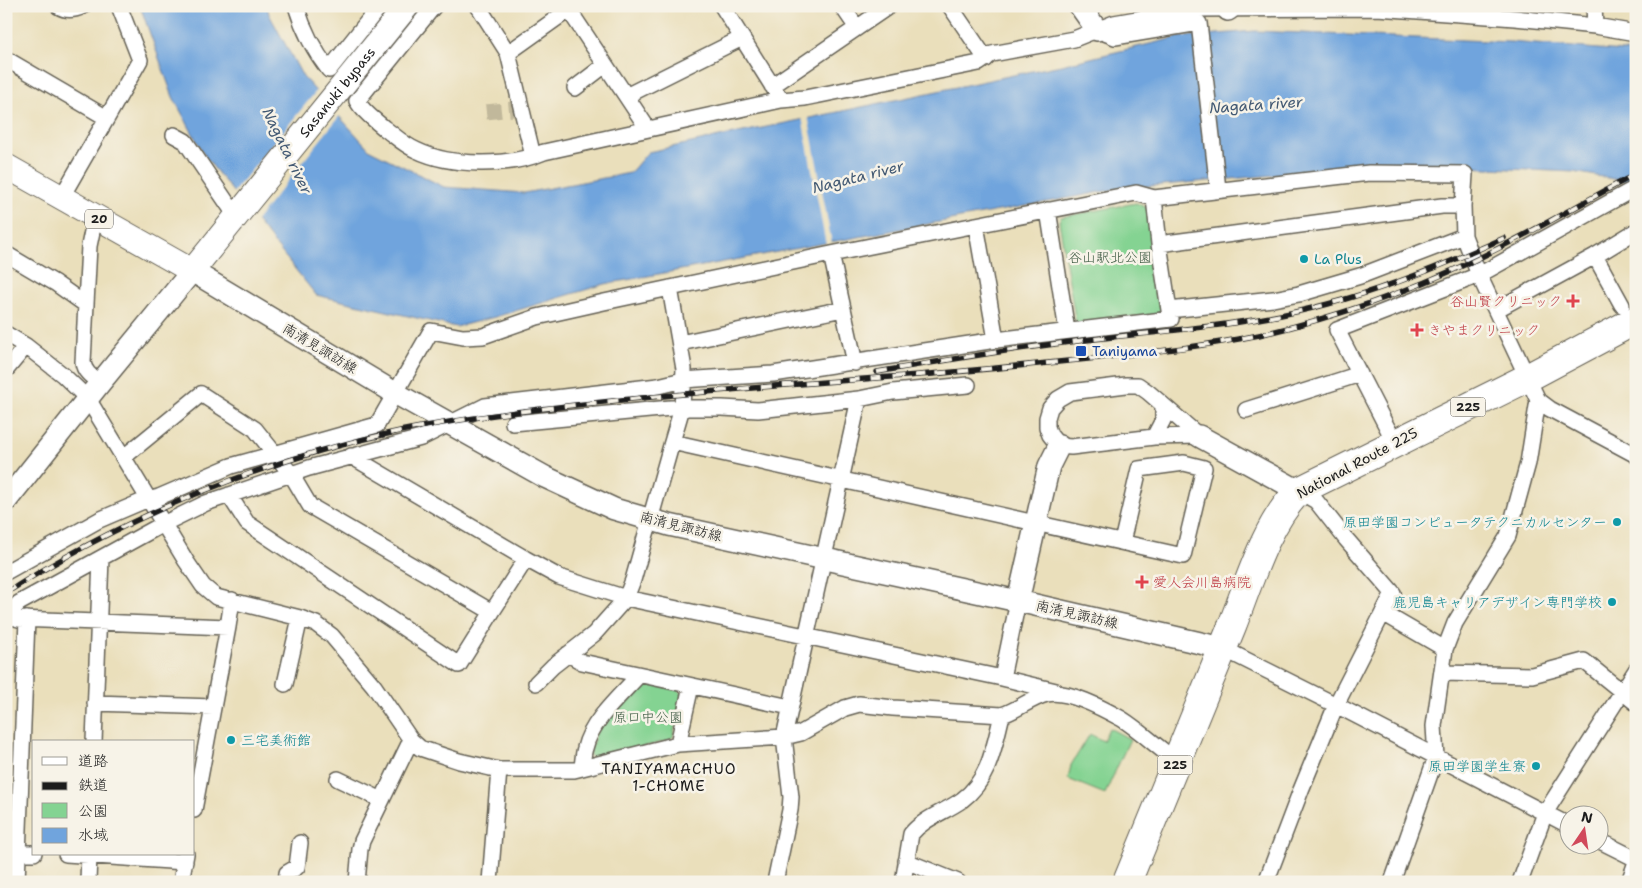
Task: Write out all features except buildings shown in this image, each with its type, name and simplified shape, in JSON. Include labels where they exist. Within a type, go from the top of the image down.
[{"type":"highway","name":"National Route 225","points":[[1127,882],[1252,573],[1277,518],[1289,500],[1299,491],[1395,443],[1533,389],[1631,321]]},
{"type":"main road","name":"Sasanuki bypass","points":[[192,272],[407,6]]},
{"type":"main road","name":"20","points":[[6,166],[192,272]]},
{"type":"street","points":[[58,6],[63,9],[76,9],[83,6]]},
{"type":"street","points":[[61,198],[140,60],[119,6]]},
{"type":"street","points":[[286,6],[298,37],[327,81],[338,92]]},
{"type":"street","points":[[296,6],[300,20],[315,51],[329,70],[379,7]]},
{"type":"street","points":[[434,6],[357,101],[360,107],[415,150],[434,158],[480,162],[507,162],[544,152],[781,100],[804,98],[970,65],[979,63],[992,54],[1074,39],[1114,23],[1185,11],[1223,8],[1377,7],[1453,10],[1594,26],[1636,33]]},
{"type":"street","points":[[478,6],[508,53],[533,156]]},
{"type":"street","points":[[722,6],[781,100]]},
{"type":"street","points":[[842,6],[856,28]]},
{"type":"street","points":[[772,86],[889,6]]},
{"type":"street","points":[[950,6],[986,59]]},
{"type":"street","points":[[1080,6],[1096,30],[1116,37],[1199,23],[1218,189]]},
{"type":"street","points":[[1594,6],[1594,26]]},
{"type":"street","points":[[508,53],[571,8],[605,65],[648,129]]},
{"type":"street","points":[[626,96],[742,38]]},
{"type":"street","points":[[6,59],[107,118]]},
{"type":"street","points":[[575,88],[605,65]]},
{"type":"street","points":[[174,134],[185,141],[236,216]]},
{"type":"street","points":[[6,572],[99,520],[140,502],[150,500],[231,466],[377,425],[431,331],[463,337],[483,336],[537,317],[670,288],[976,224],[1136,194],[1154,198],[1218,189],[1369,173],[1466,174],[1463,206],[1464,236],[1479,274],[1533,389],[1550,409],[1636,456]]},
{"type":"street","points":[[1395,443],[1337,330],[1479,274],[1630,191],[1636,191]]},
{"type":"street","points":[[7,618],[19,603],[163,524],[206,503],[291,474],[422,438],[485,406],[658,386],[684,380],[773,374],[996,340],[1171,320],[1154,198]]},
{"type":"street","points":[[1159,244],[1442,206],[1463,206]]},
{"type":"street","points":[[1048,210],[1068,331]]},
{"type":"street","points":[[94,217],[89,246],[84,368],[124,457],[163,524],[203,586],[216,596],[300,618],[316,624],[332,636],[374,686],[411,740],[420,748],[459,761],[499,770],[574,770],[678,744],[784,737],[801,733],[845,708],[859,704],[1002,715],[1038,697],[1060,692]]},
{"type":"street","points":[[976,224],[996,340]]},
{"type":"street","points":[[1496,310],[1595,256],[1636,231]]},
{"type":"street","points":[[1169,310],[1273,299],[1299,294],[1360,276],[1464,236]]},
{"type":"street","points":[[6,254],[55,283],[86,305]]},
{"type":"street","points":[[831,254],[855,363]]},
{"type":"street","points":[[1595,256],[1631,321]]},
{"type":"street","points":[[7,497],[192,272]]},
{"type":"street","name":"南清見諏訪線","points":[[192,272],[395,393],[545,476],[614,509],[650,520],[1222,648]]},
{"type":"street","points":[[536,683],[568,654],[594,634],[626,598],[633,580],[682,408],[684,369],[670,288]]},
{"type":"street","points":[[680,343],[843,309]]},
{"type":"street","points":[[6,334],[26,346],[75,384],[94,391]]},
{"type":"street","points":[[6,370],[26,346]]},
{"type":"street","points":[[1246,410],[1360,374]]},
{"type":"street","points":[[1198,436],[1154,437],[1071,447],[1059,446],[1050,435],[1047,418],[1050,408],[1058,399],[1070,392],[1126,384],[1138,386],[1148,392],[1198,436],[1316,501],[1393,593],[1336,705],[1266,882]]},
{"type":"street","points":[[513,423],[682,408],[758,410],[860,399],[893,392],[968,386]]},
{"type":"street","points":[[1392,882],[1436,757],[1434,726],[1445,649],[1455,622],[1508,536],[1528,463],[1533,389]]},
{"type":"street","points":[[124,457],[201,394],[256,429],[291,474],[310,506],[492,612]]},
{"type":"street","points":[[775,882],[791,797],[784,737],[860,399]]},
{"type":"street","points":[[1154,437],[1163,420],[1163,406]]},
{"type":"street","points":[[672,442],[1183,556],[1204,468],[1184,463],[1139,469],[1122,542]]},
{"type":"street","points":[[1002,678],[1049,466],[1059,446]]},
{"type":"street","points":[[351,456],[559,577],[626,598],[1060,692],[1077,698],[1122,720],[1177,761]]},
{"type":"street","points":[[229,495],[247,523],[459,665],[526,559]]},
{"type":"street","points":[[94,740],[101,558]]},
{"type":"street","points":[[195,805],[232,600]]},
{"type":"street","points":[[1383,613],[1445,649]]},
{"type":"street","points":[[7,618],[228,627]]},
{"type":"street","points":[[285,684],[300,618]]},
{"type":"street","points":[[18,882],[27,619]]},
{"type":"street","points":[[1222,648],[1560,821]]},
{"type":"street","points":[[568,654],[582,662],[790,707]]},
{"type":"street","points":[[1442,673],[1532,675],[1584,661],[1636,703]]},
{"type":"street","points":[[1520,882],[1545,813],[1636,670]]},
{"type":"street","points":[[582,767],[585,747],[591,732],[638,675]]},
{"type":"street","points":[[678,744],[691,686]]},
{"type":"street","points":[[95,703],[213,707]]},
{"type":"street","points":[[903,882],[911,834],[916,828],[962,800],[975,788],[983,777],[990,761],[1002,715]]},
{"type":"street","points":[[357,882],[362,841],[411,740]]},
{"type":"street","points":[[490,882],[499,770]]},
{"type":"street","points":[[338,779],[382,800]]},
{"type":"street","points":[[286,882],[287,874],[297,867],[300,843]]},
{"type":"street","points":[[1610,847],[1636,861],[1628,882]]},
{"type":"street","points":[[88,882],[89,856]]},
{"type":"street","points":[[121,856],[185,858],[181,882]]},
{"type":"street","points":[[906,861],[958,882]]},
{"type":"green space","name":"谷山駅北公園","points":[[1136,203],[1148,208],[1162,314],[1076,324],[1059,221],[1061,217]]},
{"type":"green space","name":"原口中公園","points":[[647,683],[678,689],[682,694],[673,737],[667,741],[594,759],[589,754],[596,733],[638,685]]},
{"type":"green space","points":[[1109,728],[1130,739],[1105,794],[1068,779],[1071,765],[1090,734],[1103,741]]},
{"type":"water","name":"Nagata river","points":[[140,6],[267,6],[269,14],[303,77],[370,150],[444,187],[524,193],[630,173],[648,152],[1061,65],[1179,37],[1255,31],[1511,42],[1636,52],[1636,183],[1574,172],[1400,164],[1117,189],[605,284],[456,327],[316,295],[206,158],[173,97]]},
{"type":"pier","points":[[318,89],[341,114],[255,222],[232,194]]},
{"type":"pier","points":[[808,116],[832,244],[826,245],[802,117]]},
{"type":"tunnel","points":[[486,112],[522,108]]},
{"type":"railway","points":[[6,593],[98,539],[196,494],[297,458],[348,443],[400,431],[538,409],[621,400],[964,371],[1139,353],[1259,335],[1315,321],[1370,303],[1451,271],[1517,239],[1636,174]]},
{"type":"railway","points":[[877,372],[1021,349],[1200,328],[1296,312],[1350,298],[1395,283],[1504,238]]},
{"type":"place","name":"La Plus","points":[[1304,259]]},
{"type":"place","name":"谷山賢クリニック","points":[[1573,301]]},
{"type":"place","name":"きやまクリニック","points":[[1417,330]]},
{"type":"place","name":"Taniyama","points":[[1081,351]]},
{"type":"place","name":"原田学園コンピュータテクニカルセンター","points":[[1617,522]]},
{"type":"place","name":"愛人会川島病院","points":[[1142,582]]},
{"type":"place","name":"鹿児島キャリアデザイン専門学校","points":[[1612,602]]},
{"type":"place","name":"三宅美術館","points":[[231,740]]},
{"type":"place","name":"原田学園学生寮","points":[[1536,766]]},
{"type":"district","name":"TANIYAMACHUO 1-CHOME","points":[[669,778]]}]
